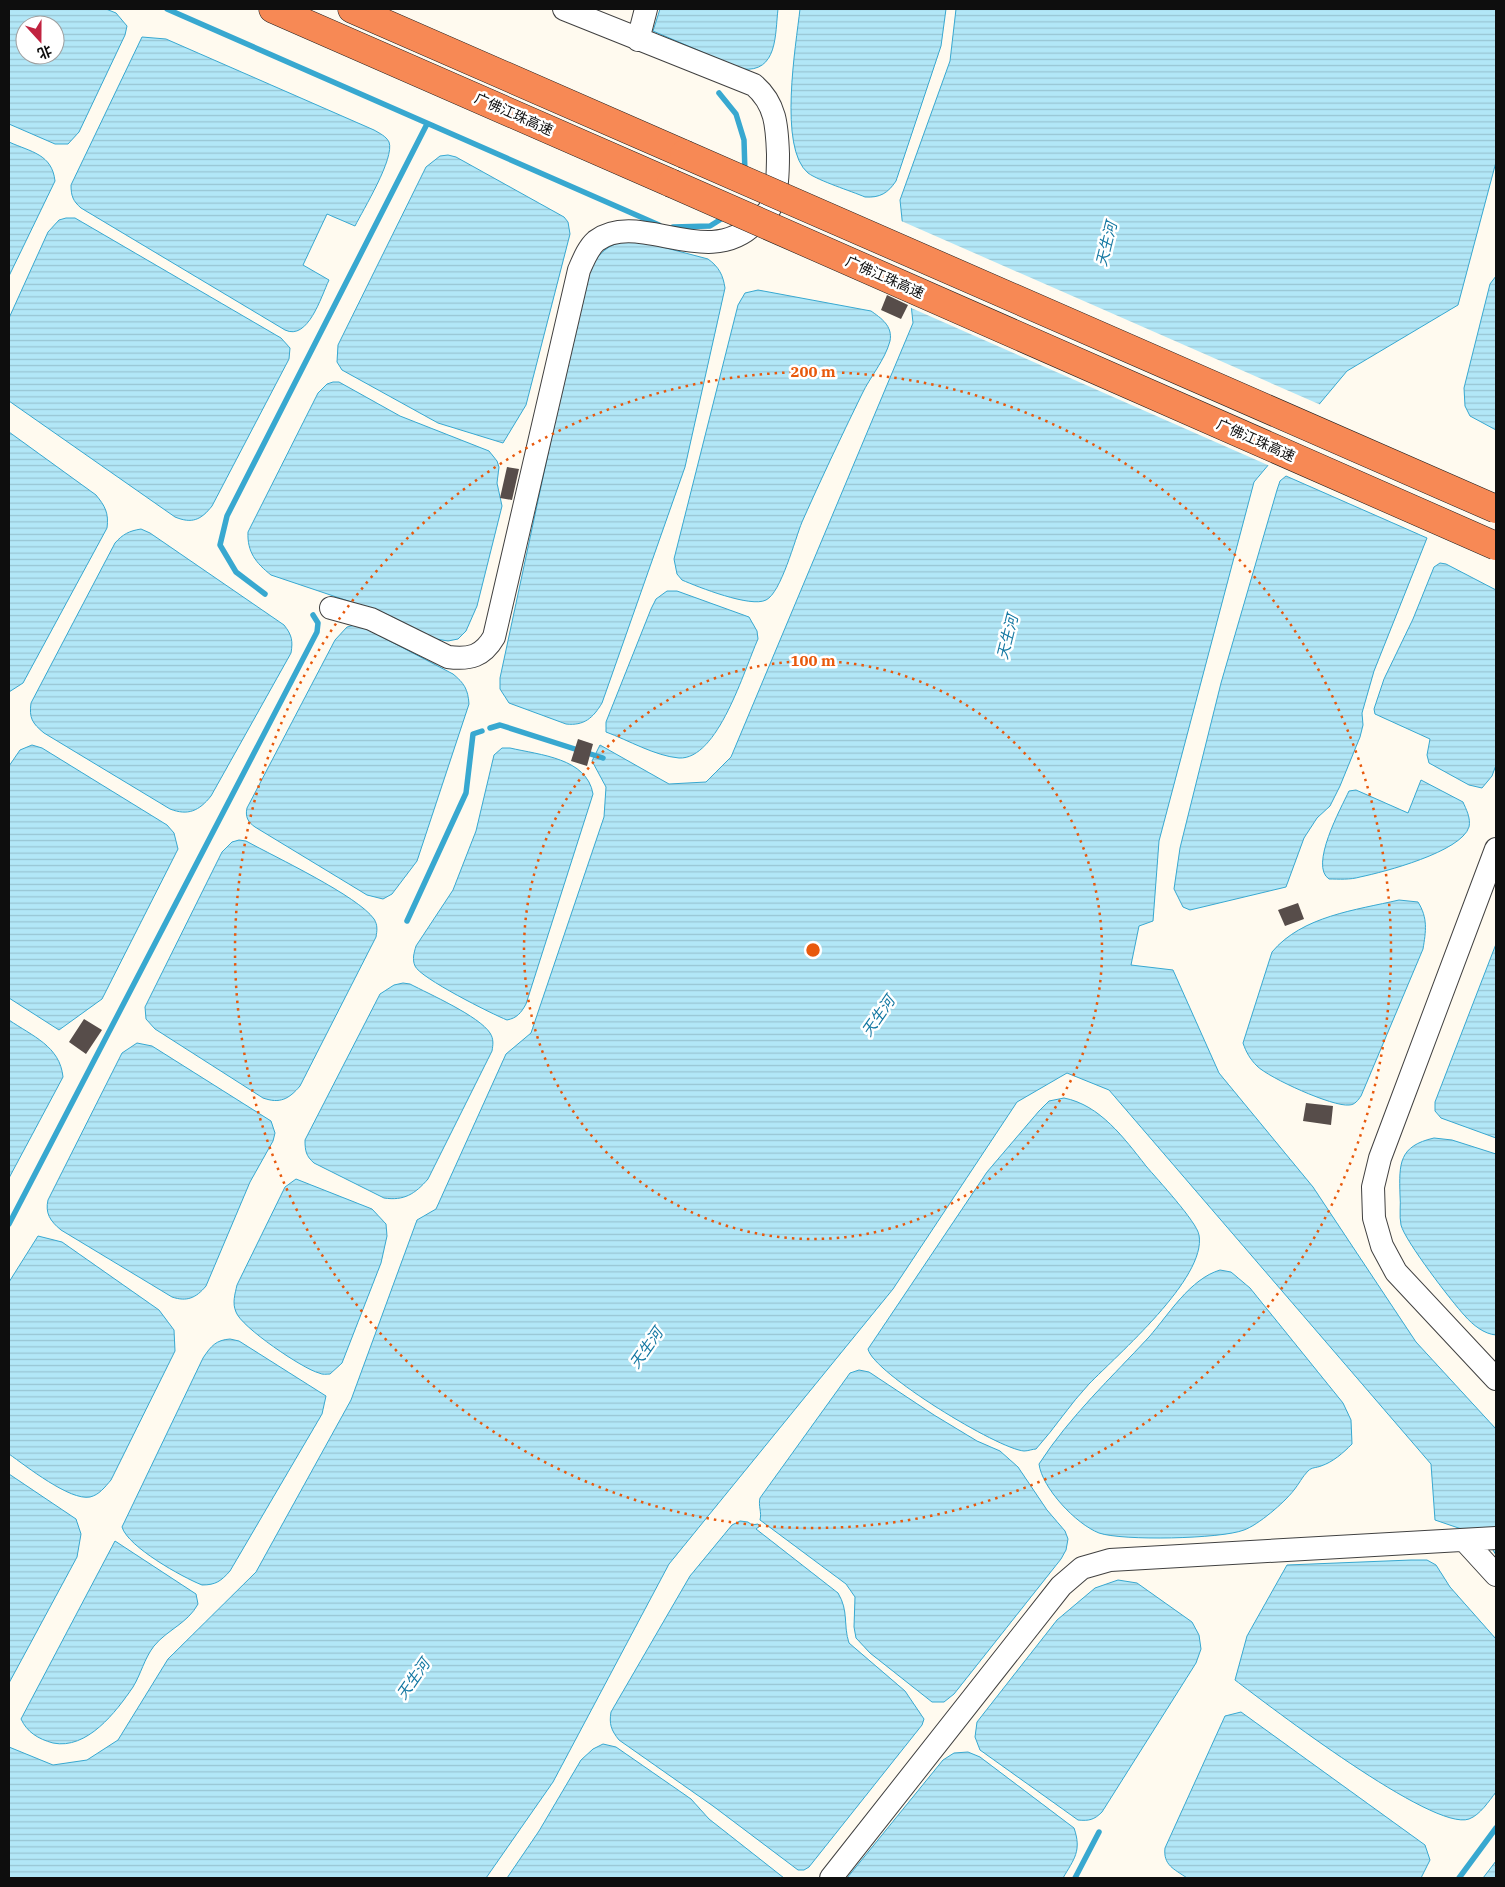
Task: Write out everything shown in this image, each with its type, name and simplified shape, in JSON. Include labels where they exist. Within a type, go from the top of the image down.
[{"type":"highway","name":"广佛江珠高速","points":[[274,9],[1496,546]]},
{"type":"highway","points":[[352,9],[1496,510]]},
{"type":"street","points":[[331,608],[371,619],[448,657],[461,659],[474,657],[487,649],[494,637],[579,270],[585,255],[596,242],[612,234],[628,232],[706,243],[729,239],[750,228],[769,210],[776,185],[778,168],[773,111],[767,96],[754,85],[564,9]]},
{"type":"street","points":[[638,40],[646,9]]},
{"type":"street","points":[[1496,849],[1380,1158],[1372,1187],[1374,1218],[1382,1246],[1396,1272],[1496,1379]]},
{"type":"street","points":[[831,1878],[1061,1586],[1082,1568],[1110,1560],[1496,1538]]},
{"type":"street","points":[[1464,1540],[1496,1575]]},
{"type":"water","points":[[9,9],[106,9],[116,13],[127,26],[125,35],[79,132],[68,144],[55,144],[9,124]]},
{"type":"water","points":[[660,9],[778,9],[775,40],[772,50],[762,65],[754,69],[742,69],[653,31]]},
{"type":"water","points":[[800,9],[946,9],[941,46],[896,181],[883,194],[875,197],[865,197],[827,183],[808,173],[799,160],[791,120],[791,95]]},
{"type":"water","name":"天生河","points":[[956,9],[1496,9],[1496,162],[1458,305],[1347,371],[1254,482],[1159,841],[1153,921],[1139,926],[1131,965],[1173,970],[1219,1073],[1313,1187],[1416,1342],[1496,1429],[1496,1555],[1485,1537],[1435,1520],[1431,1464],[1109,1090],[1067,1073],[1017,1102],[893,1289],[669,1564],[553,1782],[486,1878],[9,1878],[9,1747],[53,1765],[87,1760],[118,1740],[168,1659],[256,1572],[351,1400],[417,1220],[436,1209],[506,1054],[531,1033],[604,817],[606,787],[592,761],[600,745],[669,784],[706,782],[731,757],[913,323],[900,200],[950,61]]},
{"type":"water","points":[[142,37],[166,39],[374,130],[384,136],[389,142],[390,150],[383,171],[355,226],[327,214],[303,265],[329,280],[313,316],[300,329],[293,332],[285,330],[81,208],[74,201],[71,185]]},
{"type":"water","points":[[9,142],[45,159],[50,165],[55,181],[9,276]]},
{"type":"water","points":[[440,156],[456,157],[564,217],[568,222],[570,234],[526,405],[503,443],[438,423],[342,370],[337,362],[338,345],[426,167]]},
{"type":"water","points":[[75,218],[281,338],[290,348],[289,359],[212,506],[204,515],[196,519],[186,520],[175,517],[9,401],[9,318],[48,232],[59,220]]},
{"type":"water","points":[[636,240],[708,259],[720,272],[725,288],[685,467],[602,703],[587,720],[578,724],[566,724],[509,703],[500,689],[500,678],[587,272],[607,248],[620,242]]},
{"type":"water","points":[[1496,276],[1496,430],[1470,416],[1465,406],[1464,388],[1490,284]]},
{"type":"water","points":[[758,290],[871,311],[885,323],[890,331],[890,341],[885,355],[862,394],[831,458],[802,522],[782,577],[772,595],[766,600],[759,602],[724,596],[682,580],[677,574],[674,559],[738,305],[745,293]]},
{"type":"water","points":[[339,382],[400,416],[489,451],[497,461],[499,467],[497,483],[502,506],[477,606],[466,631],[458,639],[448,641],[436,639],[384,613],[271,575],[261,566],[251,551],[248,532],[318,393],[327,384]]},
{"type":"water","points":[[9,432],[96,495],[106,510],[107,528],[23,683],[9,692]]},
{"type":"water","points":[[1286,476],[1427,538],[1374,671],[1362,713],[1363,725],[1360,737],[1330,806],[1317,818],[1304,838],[1286,887],[1190,910],[1183,907],[1174,889],[1180,848],[1221,683],[1277,490],[1280,481]]},
{"type":"water","points":[[141,529],[150,533],[284,625],[291,638],[291,653],[211,796],[198,809],[188,812],[170,809],[44,733],[34,723],[30,713],[31,703],[115,543],[126,533]]},
{"type":"water","points":[[1440,563],[1446,564],[1496,590],[1496,765],[1492,776],[1482,788],[1469,785],[1429,763],[1427,755],[1430,739],[1375,714],[1374,709],[1384,679],[1413,619],[1434,567]]},
{"type":"water","points":[[667,591],[677,591],[749,617],[757,631],[758,639],[728,711],[717,729],[706,745],[693,755],[679,758],[651,751],[606,732],[606,722],[651,609],[656,599]]},
{"type":"water","points":[[355,625],[363,627],[453,674],[465,687],[469,704],[417,861],[392,894],[383,899],[367,895],[255,827],[249,821],[246,814],[247,808],[335,640],[347,627]]},
{"type":"water","points":[[32,745],[42,748],[167,825],[174,833],[178,849],[102,999],[59,1030],[9,998],[9,766],[20,750]]},
{"type":"water","points":[[502,748],[548,756],[572,765],[589,782],[593,794],[526,1004],[518,1015],[507,1020],[429,979],[415,966],[413,958],[416,946],[453,890],[476,831],[494,755]]},
{"type":"water","points":[[1421,780],[1463,802],[1468,814],[1469,827],[1463,836],[1452,845],[1403,866],[1356,878],[1329,879],[1324,872],[1324,850],[1328,836],[1349,791],[1356,790],[1408,813]]},
{"type":"water","points":[[246,841],[334,888],[365,910],[374,919],[377,926],[376,937],[300,1086],[288,1097],[279,1100],[263,1098],[155,1029],[146,1019],[145,1007],[222,852],[232,842]]},
{"type":"water","points":[[1399,900],[1418,902],[1421,908],[1425,925],[1423,949],[1361,1096],[1357,1101],[1349,1105],[1316,1097],[1287,1084],[1257,1066],[1248,1055],[1243,1043],[1272,952],[1298,930],[1314,922],[1348,911]]},
{"type":"water","points":[[1496,944],[1496,1138],[1441,1118],[1435,1111],[1435,1102]]},
{"type":"water","points":[[410,984],[441,999],[476,1020],[490,1033],[493,1044],[492,1051],[428,1179],[409,1195],[391,1199],[384,1198],[314,1163],[306,1153],[305,1140],[380,994],[394,985]]},
{"type":"water","points":[[9,1020],[44,1043],[51,1050],[61,1066],[63,1077],[9,1178]]},
{"type":"water","points":[[137,1043],[152,1046],[271,1121],[275,1133],[273,1141],[250,1182],[206,1286],[195,1296],[187,1299],[172,1297],[61,1230],[51,1220],[48,1213],[48,1200],[122,1053]]},
{"type":"water","points":[[1064,1098],[1077,1102],[1100,1115],[1120,1134],[1176,1200],[1197,1229],[1199,1235],[1198,1253],[1189,1272],[1158,1315],[1089,1384],[1036,1449],[1024,1451],[989,1438],[938,1408],[891,1375],[875,1360],[868,1349],[987,1172],[1049,1101]]},
{"type":"water","points":[[1434,1138],[1452,1140],[1496,1154],[1496,1335],[1487,1333],[1479,1328],[1459,1309],[1411,1244],[1401,1225],[1400,1174],[1404,1157],[1414,1146],[1422,1141]]},
{"type":"water","points":[[296,1179],[372,1209],[386,1224],[387,1236],[381,1263],[342,1363],[330,1374],[322,1374],[311,1370],[273,1347],[240,1319],[234,1305],[237,1285],[285,1187]]},
{"type":"water","points":[[38,1236],[62,1242],[159,1310],[174,1330],[175,1351],[111,1480],[99,1493],[90,1497],[71,1494],[37,1474],[9,1454],[9,1282]]},
{"type":"water","points":[[1220,1270],[1231,1272],[1250,1288],[1343,1403],[1351,1420],[1352,1444],[1330,1462],[1310,1470],[1290,1495],[1277,1507],[1263,1519],[1244,1530],[1215,1535],[1172,1538],[1111,1536],[1099,1533],[1080,1522],[1053,1494],[1046,1484],[1039,1464],[1077,1414],[1149,1337],[1181,1298],[1199,1281]]},
{"type":"water","points":[[230,1339],[239,1341],[326,1396],[322,1414],[230,1571],[218,1582],[202,1585],[169,1568],[145,1552],[126,1535],[122,1527],[203,1358],[214,1344]]},
{"type":"water","points":[[859,1370],[869,1372],[977,1441],[1000,1451],[1018,1467],[1047,1510],[1065,1531],[1068,1539],[1066,1550],[1061,1559],[954,1694],[944,1702],[932,1702],[870,1653],[856,1638],[854,1627],[855,1597],[846,1584],[760,1520],[760,1498],[850,1373]]},
{"type":"water","points":[[9,1474],[76,1519],[81,1534],[77,1557],[9,1683]]},
{"type":"water","points":[[740,1521],[748,1522],[752,1525],[758,1524],[760,1526],[756,1529],[838,1593],[844,1606],[849,1643],[905,1691],[924,1719],[922,1725],[809,1867],[804,1870],[798,1870],[713,1806],[619,1740],[612,1730],[610,1720],[611,1712],[690,1576],[732,1525]]},
{"type":"water","points":[[115,1541],[196,1594],[198,1604],[189,1616],[154,1646],[133,1687],[109,1718],[89,1735],[77,1741],[66,1744],[53,1743],[38,1737],[30,1731],[21,1719]]},
{"type":"water","points":[[1427,1560],[1436,1565],[1450,1587],[1496,1639],[1496,1792],[1481,1811],[1469,1819],[1450,1818],[1422,1806],[1388,1787],[1351,1764],[1235,1680],[1247,1636],[1287,1565]]},
{"type":"water","points":[[1118,1580],[1137,1583],[1192,1622],[1199,1635],[1201,1649],[1196,1663],[1102,1812],[1091,1819],[1078,1820],[980,1750],[975,1737],[977,1722],[1057,1620],[1095,1588]]},
{"type":"water","points":[[1241,1712],[1425,1845],[1430,1860],[1421,1878],[1187,1878],[1170,1866],[1166,1859],[1165,1848],[1225,1716]]},
{"type":"water","points":[[603,1744],[616,1747],[691,1799],[709,1819],[784,1878],[507,1878],[539,1831],[581,1760],[593,1749]]},
{"type":"water","points":[[968,1752],[980,1757],[1074,1828],[1077,1843],[1076,1854],[1063,1878],[847,1878],[943,1760],[954,1753]]},
{"type":"water","points":[[1496,1861],[1496,1878],[1483,1878]]},
{"type":"pier","points":[[899,220],[1321,405],[1270,466],[909,307]]},
{"type":"building","points":[[887,295],[908,305],[901,319],[881,310]]},
{"type":"building","points":[[507,467],[519,469],[512,500],[500,498]]},
{"type":"building","points":[[578,739],[593,744],[587,766],[571,761]]},
{"type":"building","points":[[1298,903],[1304,919],[1285,926],[1278,910]]},
{"type":"building","points":[[84,1019],[102,1030],[86,1054],[69,1042]]},
{"type":"building","points":[[1306,1103],[1333,1106],[1331,1125],[1303,1121]]},
{"type":"waterway","points":[[167,9],[659,225]]},
{"type":"waterway","points":[[719,93],[736,114],[744,140],[745,173]]},
{"type":"waterway","points":[[265,594],[236,572],[220,545],[227,516],[427,124]]},
{"type":"waterway","points":[[673,227],[710,226],[726,216]]},
{"type":"waterway","points":[[9,1224],[317,632],[318,623],[313,615]]},
{"type":"waterway","points":[[490,728],[500,725],[603,758]]},
{"type":"waterway","points":[[407,921],[466,793],[473,734],[482,731]]},
{"type":"waterway","points":[[1459,1878],[1496,1828]]},
{"type":"waterway","points":[[1075,1878],[1099,1832]]}]
